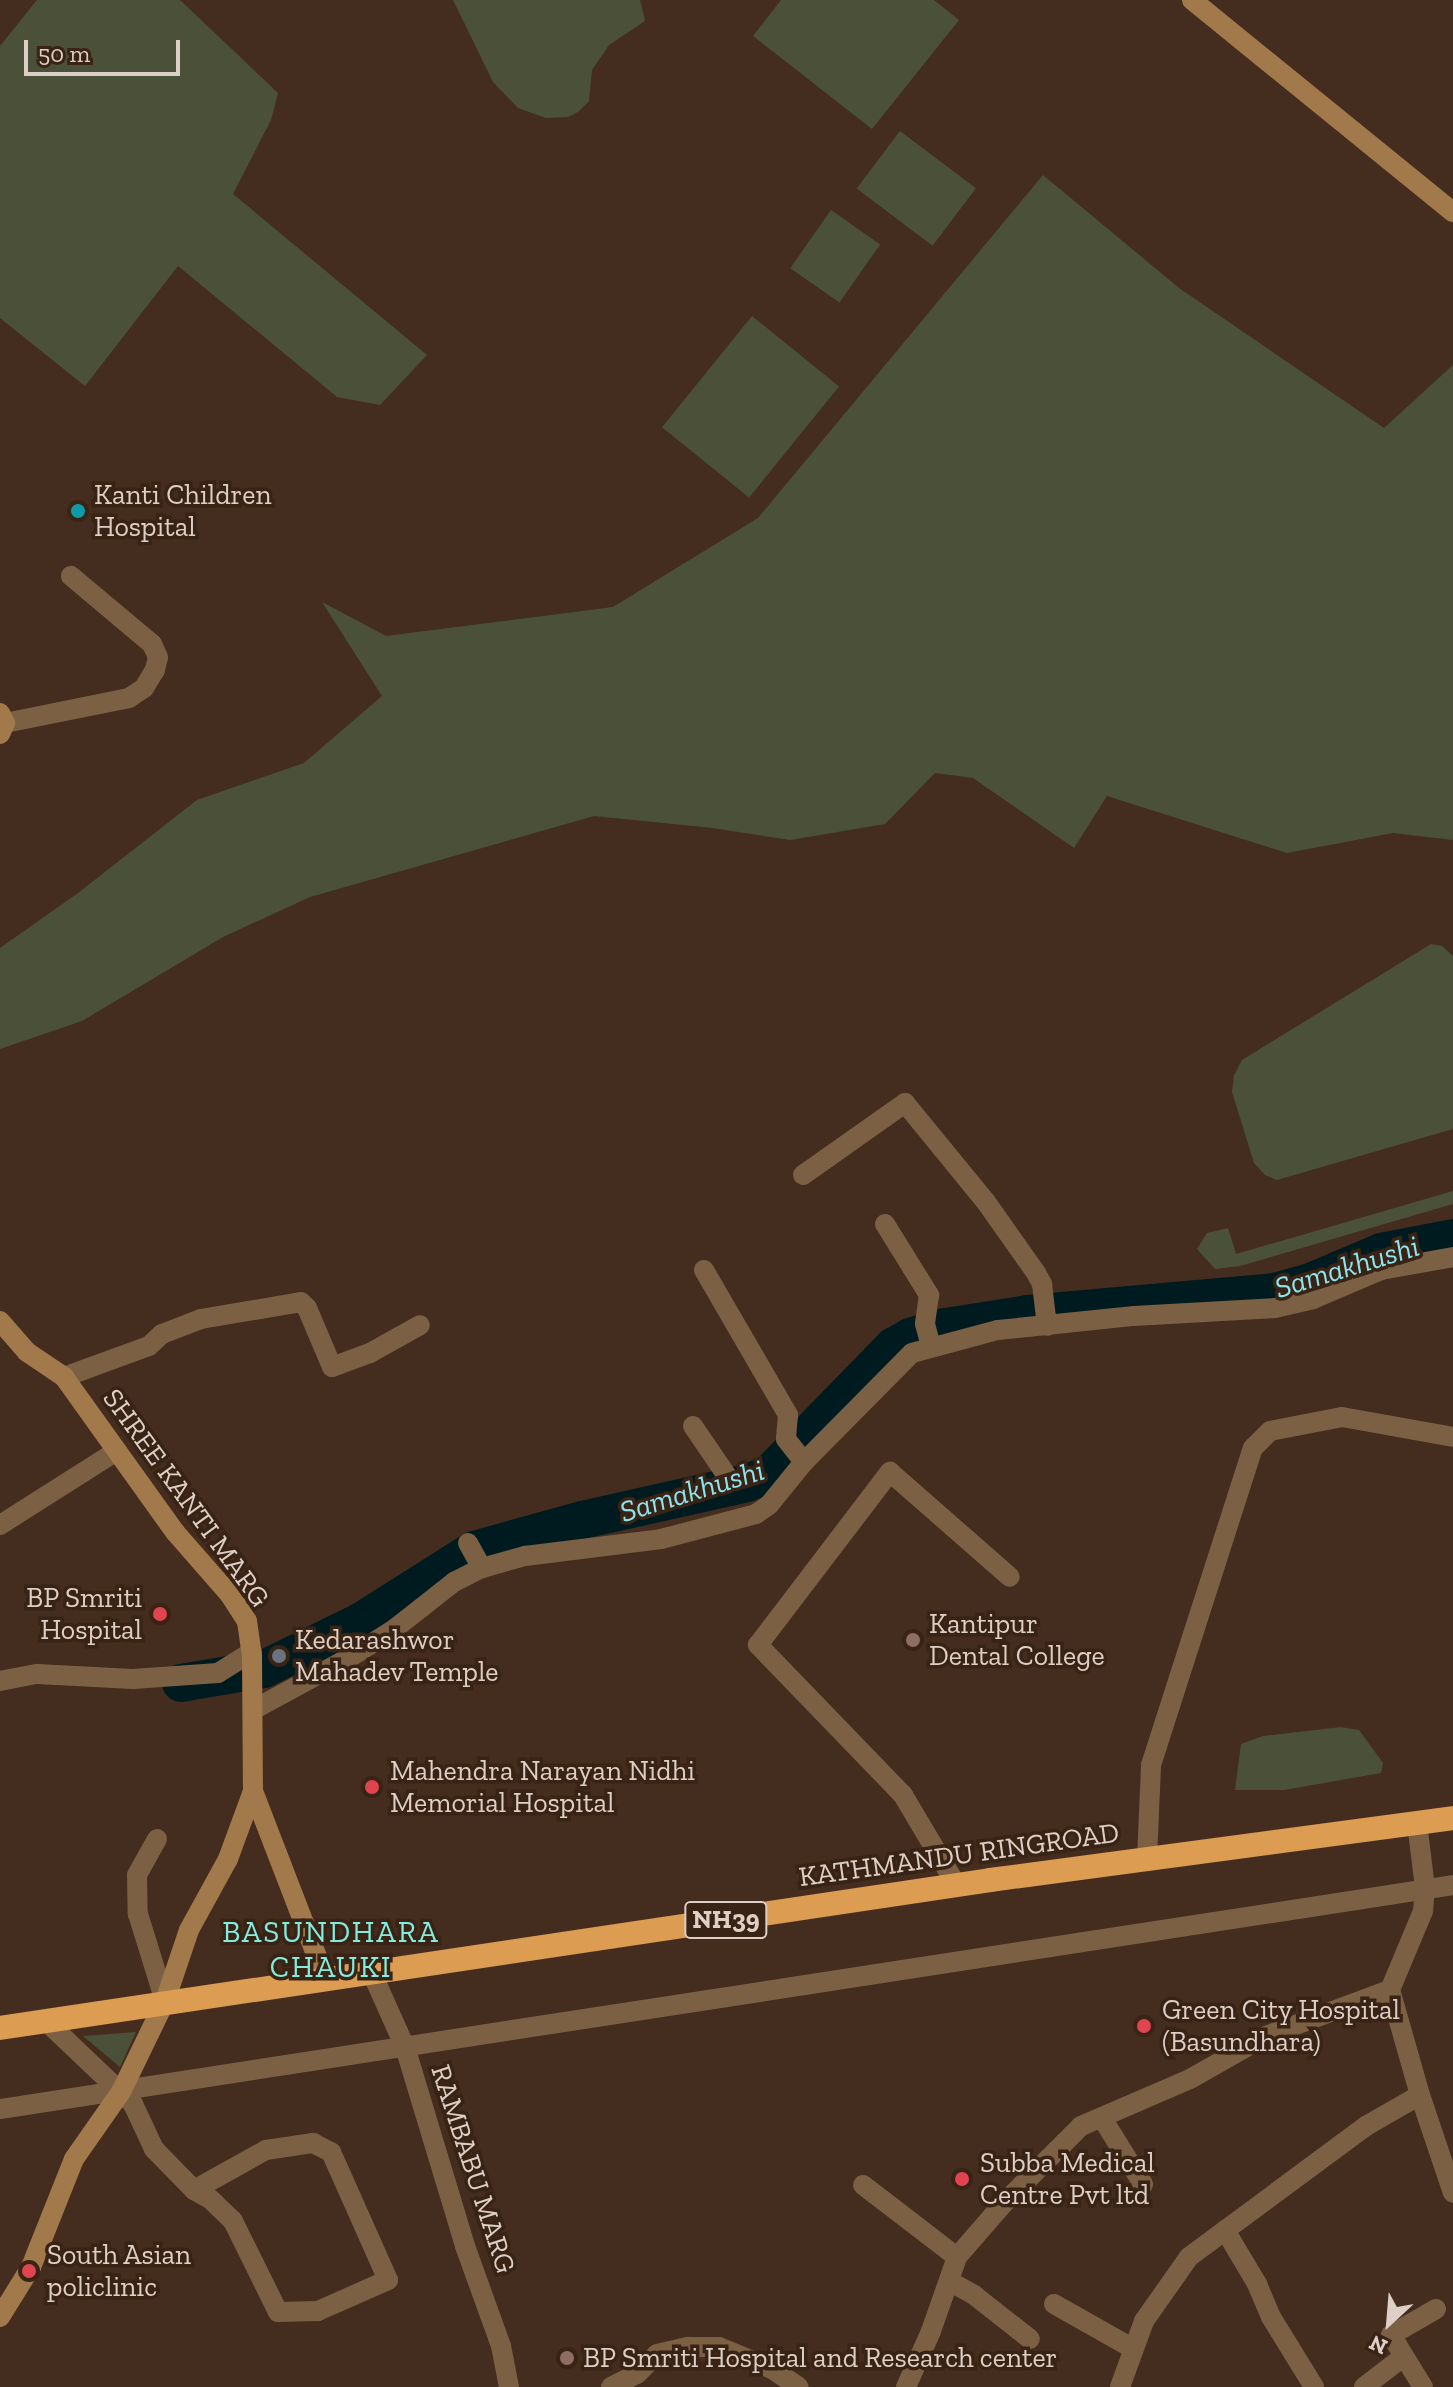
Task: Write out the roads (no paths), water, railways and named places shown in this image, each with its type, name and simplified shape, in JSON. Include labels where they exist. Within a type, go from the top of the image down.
[{"type":"highway","name":"KATHMANDU RINGROAD","points":[[0,2028],[165,2001],[1147,1858],[1453,1818]]},
{"type":"street","points":[[1192,0],[1453,212]]},
{"type":"street","points":[[2,723],[129,698],[144,688],[155,670],[158,657],[152,644],[71,576]]},
{"type":"street","points":[[803,1175],[905,1103],[986,1202],[1036,1273],[1047,1318]]},
{"type":"street","points":[[885,1224],[929,1295],[929,1337]]},
{"type":"street","points":[[253,1710],[393,1630],[454,1582],[476,1557],[525,1556],[661,1539],[756,1514],[769,1505],[797,1455],[929,1337],[998,1330],[1047,1318],[1275,1308],[1313,1299],[1381,1270],[1453,1257]]},
{"type":"street","points":[[704,1270],[788,1415],[797,1455]]},
{"type":"street","points":[[64,1377],[149,1346],[162,1334],[201,1319],[301,1302],[307,1308],[332,1367],[370,1353],[420,1325]]},
{"type":"street","name":"SHREE KANTI MARG","points":[[0,1321],[27,1352],[64,1377],[175,1532],[230,1595],[247,1621],[253,1686],[253,1791],[228,1859],[189,1930],[165,2001],[121,2092],[74,2159],[31,2267],[0,2317]]},
{"type":"street","points":[[1147,1858],[1151,1765],[1253,1448],[1270,1431],[1342,1417],[1453,1437]]},
{"type":"street","points":[[693,1426],[729,1479]]},
{"type":"street","points":[[0,1525],[115,1452]]},
{"type":"street","points":[[957,1886],[903,1795],[758,1645],[890,1472],[1010,1577]]},
{"type":"street","points":[[0,1681],[37,1674],[133,1679],[218,1673],[252,1654]]},
{"type":"street","name":"SHREE KANTI MARG","points":[[253,1791],[325,1978]]},
{"type":"street","points":[[1417,1823],[1425,1888],[1423,1911],[1390,1990],[1420,2095],[1453,2193]]},
{"type":"street","points":[[157,1839],[137,1875],[138,1914],[165,2001]]},
{"type":"street","points":[[0,2109],[1453,1885]]},
{"type":"street","name":"RAMBABU MARG","points":[[371,1971],[405,2047],[465,2246],[501,2346],[509,2387]]},
{"type":"street","points":[[906,2387],[957,2257],[1081,2126],[1190,2079],[1266,2036],[1390,1990]]},
{"type":"street","points":[[47,2022],[133,2104],[154,2149],[194,2190],[210,2199],[233,2221],[278,2312],[318,2311],[388,2280],[331,2152],[321,2145],[266,2150],[194,2190]]},
{"type":"street","points":[[1120,2387],[1144,2321],[1189,2257],[1326,2159],[1366,2126],[1420,2095]]},
{"type":"street","points":[[1102,2118],[1143,2184]]},
{"type":"street","points":[[863,2185],[957,2257]]},
{"type":"street","points":[[1225,2230],[1257,2284],[1271,2317],[1314,2387]]},
{"type":"street","points":[[949,2281],[974,2295],[1030,2339]]},
{"type":"street","points":[[1054,2304],[1132,2348]]},
{"type":"street","points":[[1423,2387],[1391,2335],[1436,2309]]},
{"type":"street","points":[[611,2387],[637,2374],[657,2354],[688,2347],[719,2347],[772,2369],[799,2387]]},
{"type":"street","points":[[1364,2387],[1403,2357]]},
{"type":"waterway","name":"Samakhushi","points":[[181,1683],[264,1669],[360,1622],[474,1550],[582,1520],[747,1483],[769,1474],[894,1346],[910,1337],[939,1328],[1028,1314],[1274,1292],[1308,1283],[1381,1252],[1453,1238]]},
{"type":"place","name":"Kanti Children Hospital","points":[[78,511]]},
{"type":"place","name":"BP Smriti Hospital","points":[[160,1614]]},
{"type":"place","name":"Kantipur Dental College","points":[[913,1640]]},
{"type":"place","name":"Kedarashwor Mahadev Temple","points":[[279,1656]]},
{"type":"place","name":"Mahendra Narayan Nidhi Memorial Hospital","points":[[372,1787]]},
{"type":"place","name":"Green City Hospital (Basundhara)","points":[[1144,2026]]},
{"type":"place","name":"Subba Medical Centre Pvt ltd","points":[[962,2179]]},
{"type":"place","name":"South Asian policlinic","points":[[29,2271]]},
{"type":"place","name":"BP Smriti Hospital and Research center","points":[[567,2358]]},
{"type":"district","name":"BASUNDHARA CHAUKI","points":[[331,1949]]}]
